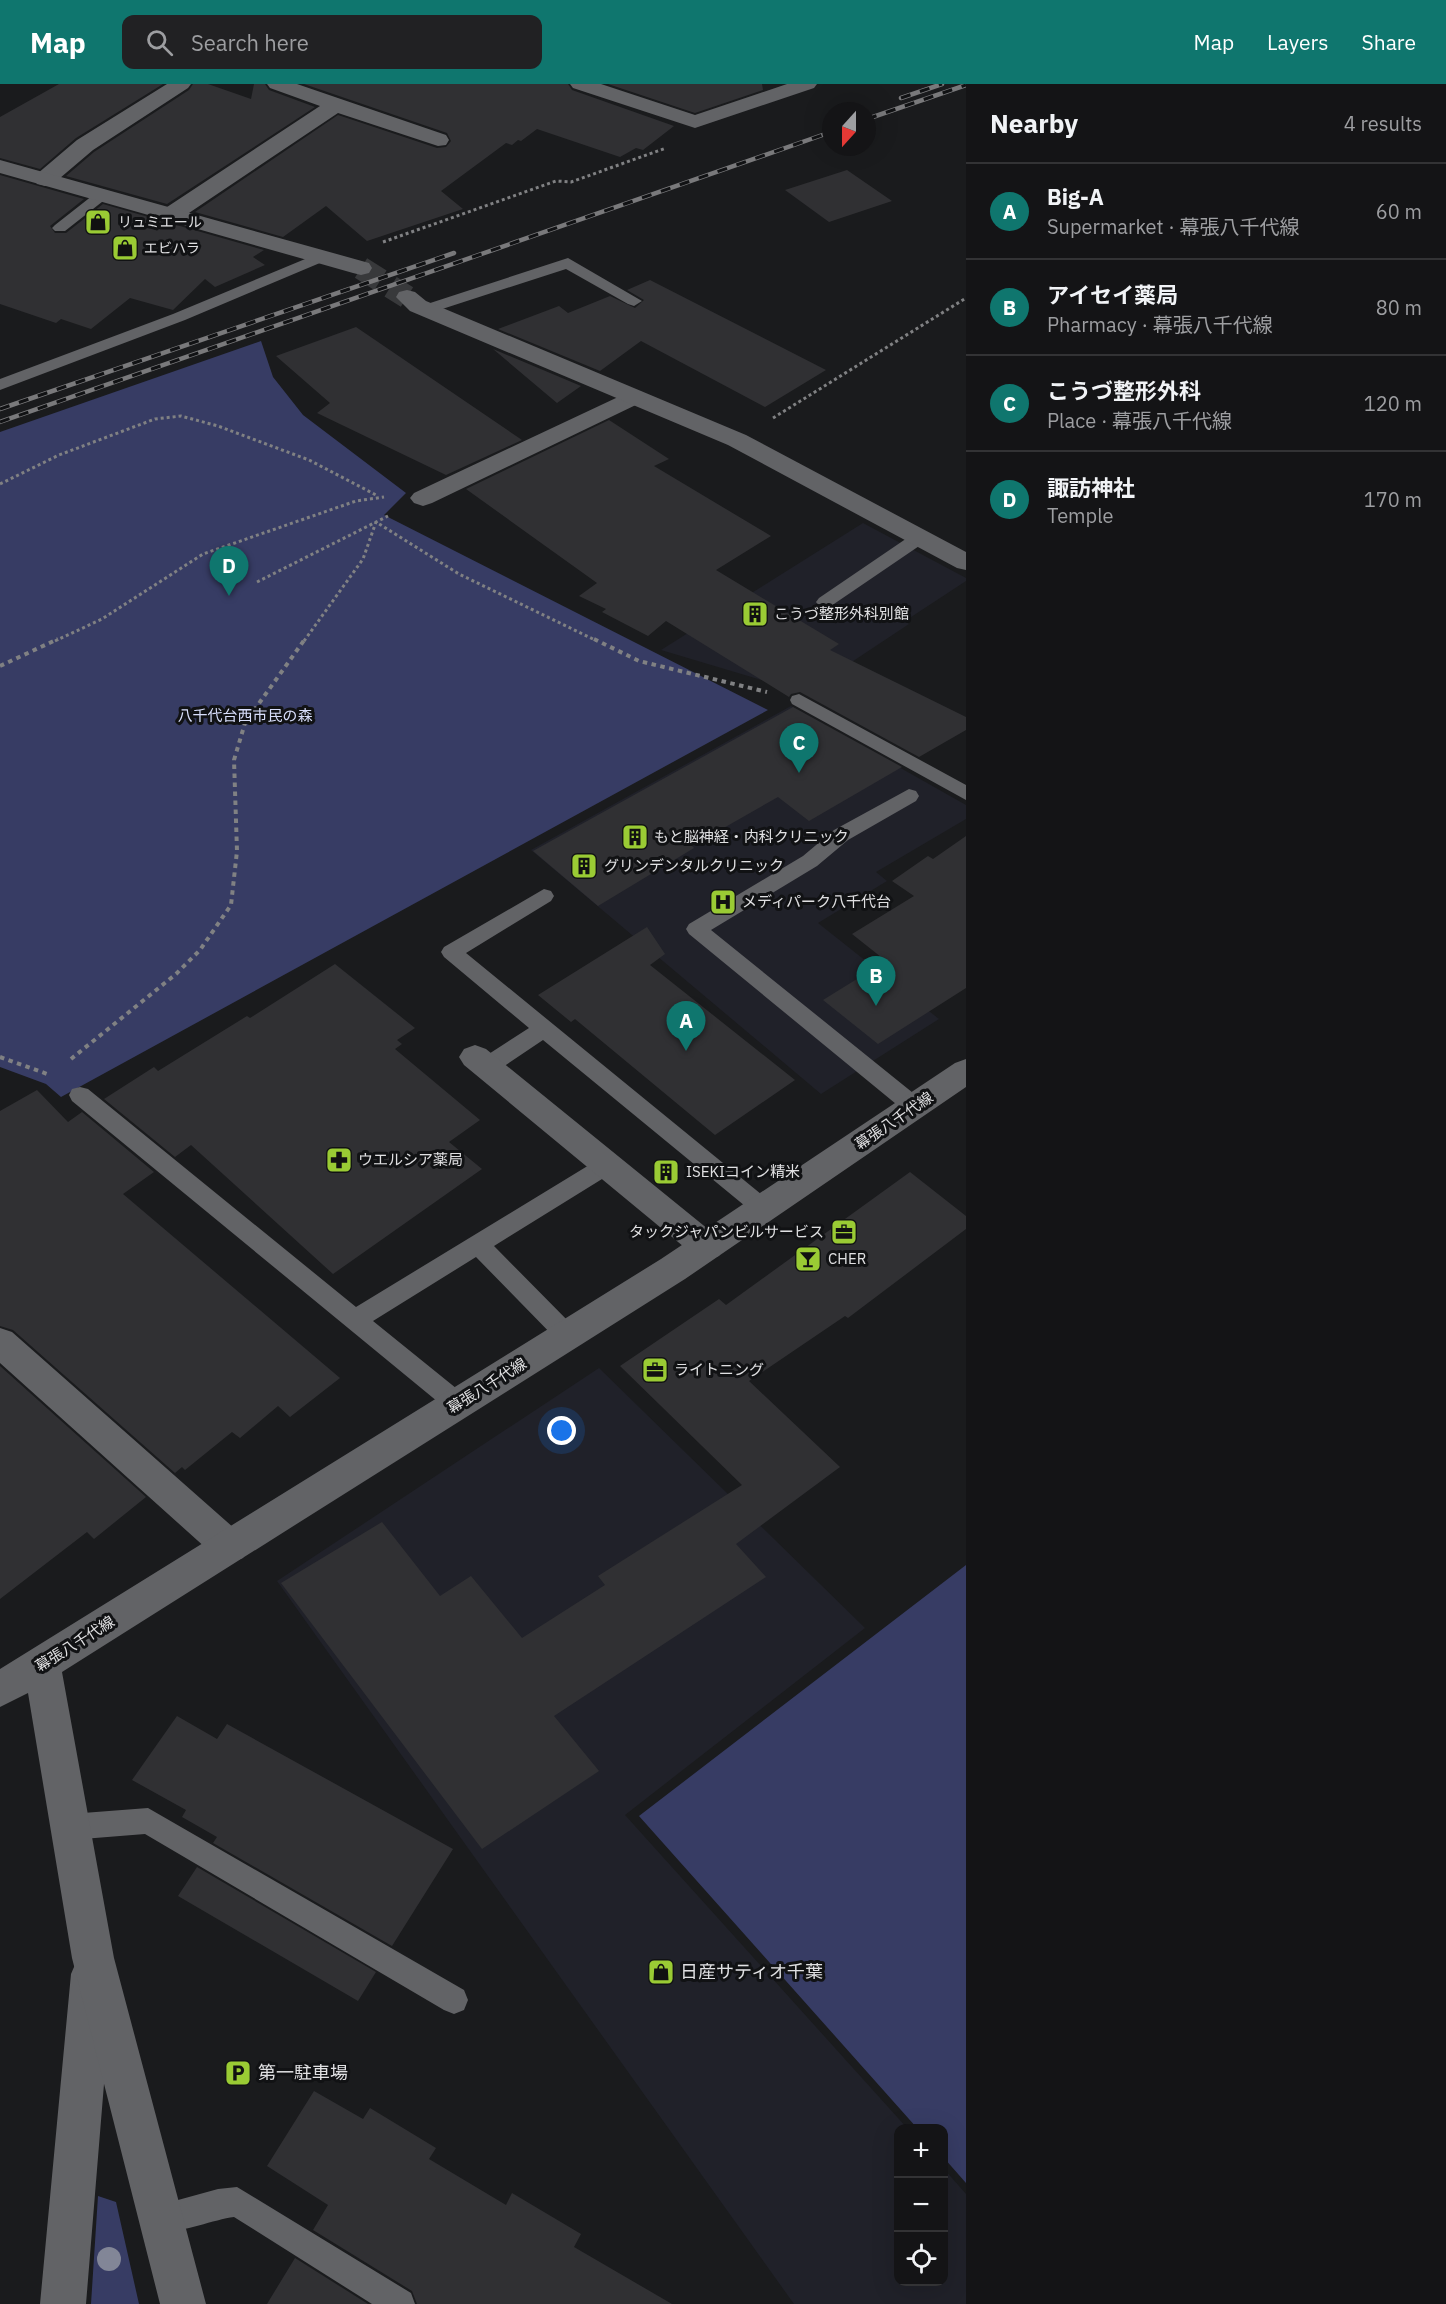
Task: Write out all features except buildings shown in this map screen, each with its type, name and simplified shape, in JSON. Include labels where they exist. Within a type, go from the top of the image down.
[{"type":"street","points":[[45,179],[84,145],[181,84]]},
{"type":"street","points":[[278,84],[438,140]]},
{"type":"street","points":[[579,84],[695,122],[807,84]]},
{"type":"street","points":[[172,214],[336,105]]},
{"type":"street","points":[[0,167],[362,268]]},
{"type":"street","points":[[417,303],[737,440],[966,562]]},
{"type":"street","points":[[423,498],[633,397]]},
{"type":"street","points":[[480,1062],[707,1247]]},
{"type":"street","name":"幕張八千代線","points":[[0,1690],[707,1247],[966,1071]]},
{"type":"street","points":[[0,1342],[230,1547]]},
{"type":"street","points":[[42,1664],[93,1958],[183,2304]]},
{"type":"street","points":[[63,2304],[93,1958]]},
{"type":"lane","points":[[60,228],[102,195]]},
{"type":"lane","points":[[0,385],[327,258]]},
{"type":"lane","points":[[417,303],[568,263],[634,301]]},
{"type":"lane","points":[[825,602],[919,538]]},
{"type":"lane","points":[[799,700],[966,793]]},
{"type":"lane","points":[[909,796],[841,835],[810,861],[696,929],[915,1107]]},
{"type":"lane","points":[[544,896],[451,952],[764,1209]]},
{"type":"lane","points":[[480,1062],[545,1028]]},
{"type":"lane","points":[[80,1095],[458,1404]]},
{"type":"lane","points":[[355,1320],[607,1165]]},
{"type":"lane","points":[[477,1245],[568,1336]]},
{"type":"lane","points":[[70,1827],[147,1821],[454,2000]]},
{"type":"lane","points":[[160,2219],[218,2204],[237,2202],[400,2304]]},
{"type":"path","points":[[327,258],[556,182],[571,182],[668,148]]},
{"type":"path","points":[[737,440],[966,298]]},
{"type":"path","points":[[0,484],[59,455],[155,419],[181,416],[218,426],[309,460],[378,496],[356,501],[203,554],[102,619],[0,666]]},
{"type":"path","points":[[257,582],[423,498]]},
{"type":"path","points":[[376,522],[459,574],[639,661],[799,700]]},
{"type":"path","points":[[53,1076],[68,1061],[176,974],[200,950],[231,905],[237,851],[234,759],[245,723],[363,559],[376,522]]},
{"type":"path","points":[[0,1058],[53,1076],[80,1095]]},
{"type":"shaded area","points":[[863,523],[966,578],[966,581],[905,621],[909,624],[805,693],[661,650]]},
{"type":"shaded area","name":"メディパーク八千代台","points":[[791,706],[966,805],[966,819],[876,872],[887,881],[818,923],[939,1019],[821,1094],[531,850]]},
{"type":"shaded area","name":"日産サティオ千葉","points":[[599,1368],[865,1628],[625,1815],[903,2124],[894,2124],[894,2286],[948,2286],[948,2174],[966,2194],[966,2304],[794,2304],[277,1581]]},
{"type":"green space","name":"八千代台西市民の森","points":[[261,341],[273,377],[303,415],[406,493],[384,515],[768,710],[61,1097],[46,1084],[0,1067],[0,432]]},
{"type":"green space","points":[[966,1565],[966,2183],[948,2163],[948,2124],[913,2124],[639,1816]]},
{"type":"green space","points":[[98,2196],[116,2202],[139,2304],[91,2304]]},
{"type":"tunnel","points":[[361,268],[407,297]]},
{"type":"railway","points":[[901,98],[942,84]]},
{"type":"railway","points":[[876,116],[966,85]]},
{"type":"railway","points":[[0,422],[822,135]]},
{"type":"railway","points":[[0,409],[454,253]]},
{"type":"place","name":"リュミエール","points":[[98,222]]},
{"type":"place","name":"エビハラ","points":[[125,248]]},
{"type":"place","name":"諏訪神社","points":[[229,596]]},
{"type":"place","name":"こうづ整形外科別館","points":[[755,614]]},
{"type":"place","name":"こうづ整形外科","points":[[799,773]]},
{"type":"place","name":"もと脳神経・内科クリニック","points":[[635,837]]},
{"type":"place","name":"グリンデンタルクリニック","points":[[584,866]]},
{"type":"place","name":"メディパーク八千代台","points":[[723,902]]},
{"type":"place","name":"アイセイ薬局","points":[[876,1006]]},
{"type":"place","name":"Big-A","points":[[686,1051]]},
{"type":"place","name":"ウエルシア薬局","points":[[339,1160]]},
{"type":"place","name":"ISEKIコイン精米","points":[[666,1172]]},
{"type":"place","name":"タックジャパンビルサービス","points":[[844,1232]]},
{"type":"place","name":"CHER","points":[[808,1259]]},
{"type":"place","name":"ライトニング","points":[[655,1370]]},
{"type":"place","name":"日産サティオ千葉","points":[[661,1972]]},
{"type":"place","name":"第一駐車場","points":[[238,2073]]}]
